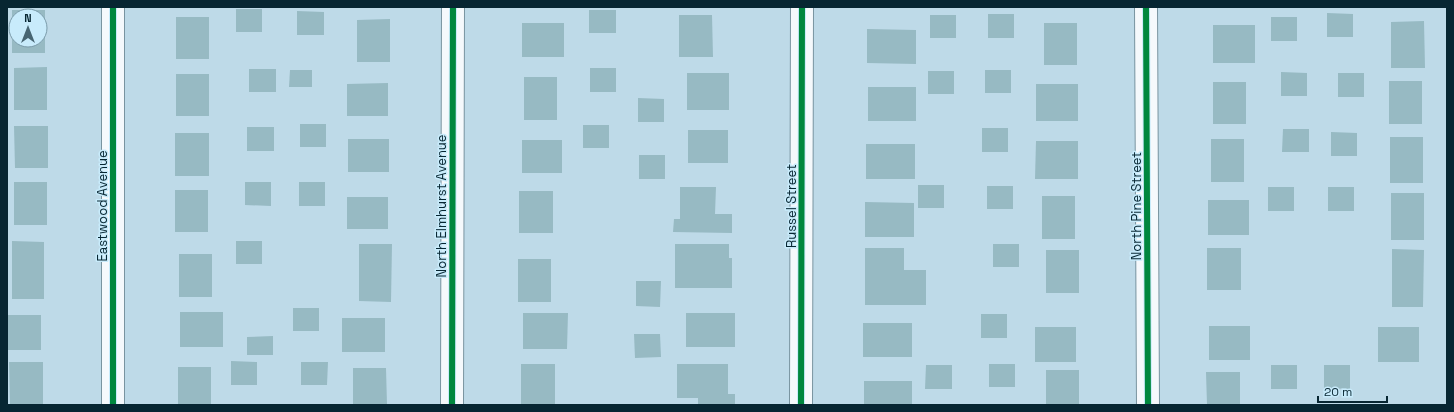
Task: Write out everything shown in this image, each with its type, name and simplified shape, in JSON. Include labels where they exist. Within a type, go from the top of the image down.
[{"type":"street","name":"Eastwood Avenue","points":[[113,7],[113,405]]},
{"type":"street","name":"North Elmhurst Avenue","points":[[452,405],[453,7]]},
{"type":"street","name":"Russel Street","points":[[801,405],[802,7]]},
{"type":"street","name":"North Pine Street","points":[[1146,7],[1148,405]]},
{"type":"building","points":[[236,9],[262,9],[262,32],[236,32]]},
{"type":"building","points":[[589,10],[616,10],[616,33],[589,33]]},
{"type":"building","points":[[297,11],[324,12],[324,35],[297,35]]},
{"type":"building","points":[[1327,13],[1353,14],[1353,37],[1327,37]]},
{"type":"building","points":[[988,14],[1014,14],[1014,38],[988,38]]},
{"type":"building","points":[[679,15],[712,15],[713,57],[679,57]]},
{"type":"building","points":[[930,15],[956,15],[956,38],[930,38]]},
{"type":"building","points":[[176,17],[209,17],[209,59],[176,59]]},
{"type":"building","points":[[1271,17],[1297,17],[1297,41],[1271,41]]},
{"type":"building","points":[[390,19],[390,62],[357,62],[357,20]]},
{"type":"building","points":[[1424,21],[1425,68],[1391,68],[1391,22]]},
{"type":"building","points":[[522,23],[564,23],[564,57],[522,57]]},
{"type":"building","points":[[1044,23],[1077,23],[1077,65],[1044,65]]},
{"type":"building","points":[[1213,25],[1255,25],[1255,63],[1213,63]]},
{"type":"building","points":[[867,29],[916,30],[916,64],[867,63]]},
{"type":"building","points":[[12,48],[45,48],[45,53],[12,53]]},
{"type":"building","points":[[47,67],[47,110],[14,110],[14,68]]},
{"type":"building","points":[[590,68],[616,68],[616,92],[590,92]]},
{"type":"building","points":[[249,69],[276,69],[276,92],[249,92]]},
{"type":"building","points":[[290,70],[312,70],[312,87],[289,87]]},
{"type":"building","points":[[985,70],[1011,70],[1011,93],[985,93]]},
{"type":"building","points":[[928,71],[954,71],[954,94],[928,94]]},
{"type":"building","points":[[1281,72],[1307,73],[1307,96],[1281,96]]},
{"type":"building","points":[[687,73],[729,73],[729,110],[687,110]]},
{"type":"building","points":[[1338,73],[1364,73],[1364,97],[1338,97]]},
{"type":"building","points":[[176,74],[209,74],[209,116],[176,116]]},
{"type":"building","points":[[524,77],[557,77],[557,120],[524,120]]},
{"type":"building","points":[[1389,81],[1422,81],[1422,124],[1389,124]]},
{"type":"building","points":[[1213,82],[1246,82],[1246,124],[1213,124]]},
{"type":"building","points":[[388,83],[388,116],[347,116],[347,84]]},
{"type":"building","points":[[1036,84],[1078,84],[1078,121],[1036,121]]},
{"type":"building","points":[[868,87],[916,87],[916,121],[868,121]]},
{"type":"building","points":[[638,98],[664,99],[664,122],[638,122]]},
{"type":"building","points":[[300,124],[326,124],[326,147],[300,147]]},
{"type":"building","points":[[583,125],[609,125],[609,148],[583,148]]},
{"type":"building","points":[[14,126],[48,126],[48,168],[15,168]]},
{"type":"building","points":[[247,127],[274,127],[274,151],[247,151]]},
{"type":"building","points":[[982,128],[1008,128],[1008,152],[982,152]]},
{"type":"building","points":[[1283,129],[1309,129],[1309,152],[1282,152]]},
{"type":"building","points":[[688,130],[728,130],[728,163],[688,163]]},
{"type":"building","points":[[1331,132],[1357,133],[1357,156],[1331,156]]},
{"type":"building","points":[[175,133],[209,133],[209,176],[175,176]]},
{"type":"building","points":[[1390,137],[1423,137],[1423,183],[1390,183]]},
{"type":"building","points":[[348,139],[389,139],[389,172],[348,172]]},
{"type":"building","points":[[1211,139],[1244,139],[1244,182],[1211,182]]},
{"type":"building","points":[[522,140],[562,140],[562,173],[522,173]]},
{"type":"building","points":[[1036,141],[1078,141],[1078,179],[1035,179]]},
{"type":"building","points":[[866,144],[915,144],[915,179],[866,179]]},
{"type":"building","points":[[639,155],[665,155],[665,179],[639,179]]},
{"type":"building","points":[[14,182],[47,182],[47,225],[14,225]]},
{"type":"building","points":[[245,182],[271,182],[271,206],[245,205]]},
{"type":"building","points":[[299,182],[325,182],[325,206],[299,206]]},
{"type":"building","points":[[918,185],[944,185],[944,208],[918,208]]},
{"type":"building","points":[[987,186],[1013,186],[1013,209],[987,209]]},
{"type":"building","points":[[680,187],[716,187],[715,214],[732,214],[732,233],[673,232],[674,219],[680,219]]},
{"type":"building","points":[[1268,187],[1294,187],[1294,211],[1268,211]]},
{"type":"building","points":[[1328,187],[1354,187],[1354,211],[1328,211]]},
{"type":"building","points":[[175,190],[208,190],[208,232],[175,232]]},
{"type":"building","points":[[519,191],[553,191],[553,233],[519,233]]},
{"type":"building","points":[[1391,193],[1424,193],[1424,240],[1391,240]]},
{"type":"building","points":[[1042,196],[1075,196],[1075,239],[1042,239]]},
{"type":"building","points":[[347,197],[388,197],[388,229],[347,229]]},
{"type":"building","points":[[1208,200],[1249,200],[1249,235],[1208,235]]},
{"type":"building","points":[[865,202],[914,203],[914,237],[865,237]]},
{"type":"building","points":[[12,241],[44,242],[44,299],[12,299]]},
{"type":"building","points":[[236,241],[262,241],[262,264],[236,264]]},
{"type":"building","points":[[359,244],[392,244],[391,302],[359,301]]},
{"type":"building","points":[[675,244],[729,244],[729,258],[732,258],[732,288],[675,288]]},
{"type":"building","points":[[993,244],[1019,244],[1019,267],[993,267]]},
{"type":"building","points":[[865,248],[904,248],[904,270],[926,270],[926,305],[865,305]]},
{"type":"building","points":[[1207,248],[1241,248],[1241,290],[1207,290]]},
{"type":"building","points":[[1392,249],[1424,250],[1423,307],[1392,307]]},
{"type":"building","points":[[1046,250],[1079,250],[1079,293],[1046,293]]},
{"type":"building","points":[[179,254],[212,254],[212,297],[179,297]]},
{"type":"building","points":[[518,259],[551,259],[551,302],[518,302]]},
{"type":"building","points":[[636,281],[661,281],[660,307],[636,306]]},
{"type":"building","points":[[293,308],[319,308],[319,331],[293,331]]},
{"type":"building","points":[[180,312],[223,312],[223,347],[180,347]]},
{"type":"building","points":[[523,313],[568,313],[567,349],[523,349]]},
{"type":"building","points":[[686,313],[735,313],[735,347],[686,347]]},
{"type":"building","points":[[981,314],[1007,314],[1007,338],[981,338]]},
{"type":"building","points":[[7,315],[41,315],[41,350],[7,350]]},
{"type":"building","points":[[342,318],[385,318],[385,352],[342,352]]},
{"type":"building","points":[[863,323],[912,323],[912,357],[863,357]]},
{"type":"building","points":[[1209,326],[1250,326],[1250,360],[1209,360]]},
{"type":"building","points":[[1035,327],[1076,327],[1076,362],[1035,362]]},
{"type":"building","points":[[1378,327],[1419,327],[1419,362],[1378,362]]},
{"type":"building","points":[[634,334],[660,334],[661,357],[635,358]]},
{"type":"building","points":[[273,336],[273,355],[247,355],[247,337]]},
{"type":"building","points":[[231,361],[257,362],[257,385],[231,385]]},
{"type":"building","points":[[9,362],[43,362],[43,404],[10,404]]},
{"type":"building","points":[[301,362],[328,362],[327,385],[301,385]]},
{"type":"building","points":[[521,364],[555,364],[555,405],[521,405]]},
{"type":"building","points":[[677,364],[728,364],[728,394],[735,394],[735,405],[698,405],[698,398],[677,398]]},
{"type":"building","points":[[989,364],[1015,364],[1015,387],[989,387]]},
{"type":"building","points":[[926,365],[952,365],[952,389],[925,389]]},
{"type":"building","points":[[1271,365],[1297,365],[1297,389],[1271,389]]},
{"type":"building","points":[[1324,365],[1350,365],[1350,389],[1324,388]]},
{"type":"building","points":[[178,367],[211,367],[211,405],[178,405]]},
{"type":"building","points":[[353,368],[386,368],[387,405],[353,405]]},
{"type":"building","points":[[1046,370],[1079,370],[1079,405],[1046,405]]},
{"type":"building","points":[[1206,372],[1240,372],[1240,405],[1207,405]]},
{"type":"building","points":[[864,381],[912,381],[912,405],[864,405]]},
{"type":"cycle path","points":[[113,7],[113,405]]},
{"type":"cycle path","points":[[452,405],[453,7]]},
{"type":"cycle path","points":[[801,405],[802,7]]},
{"type":"cycle path","points":[[1146,7],[1148,405]]}]
